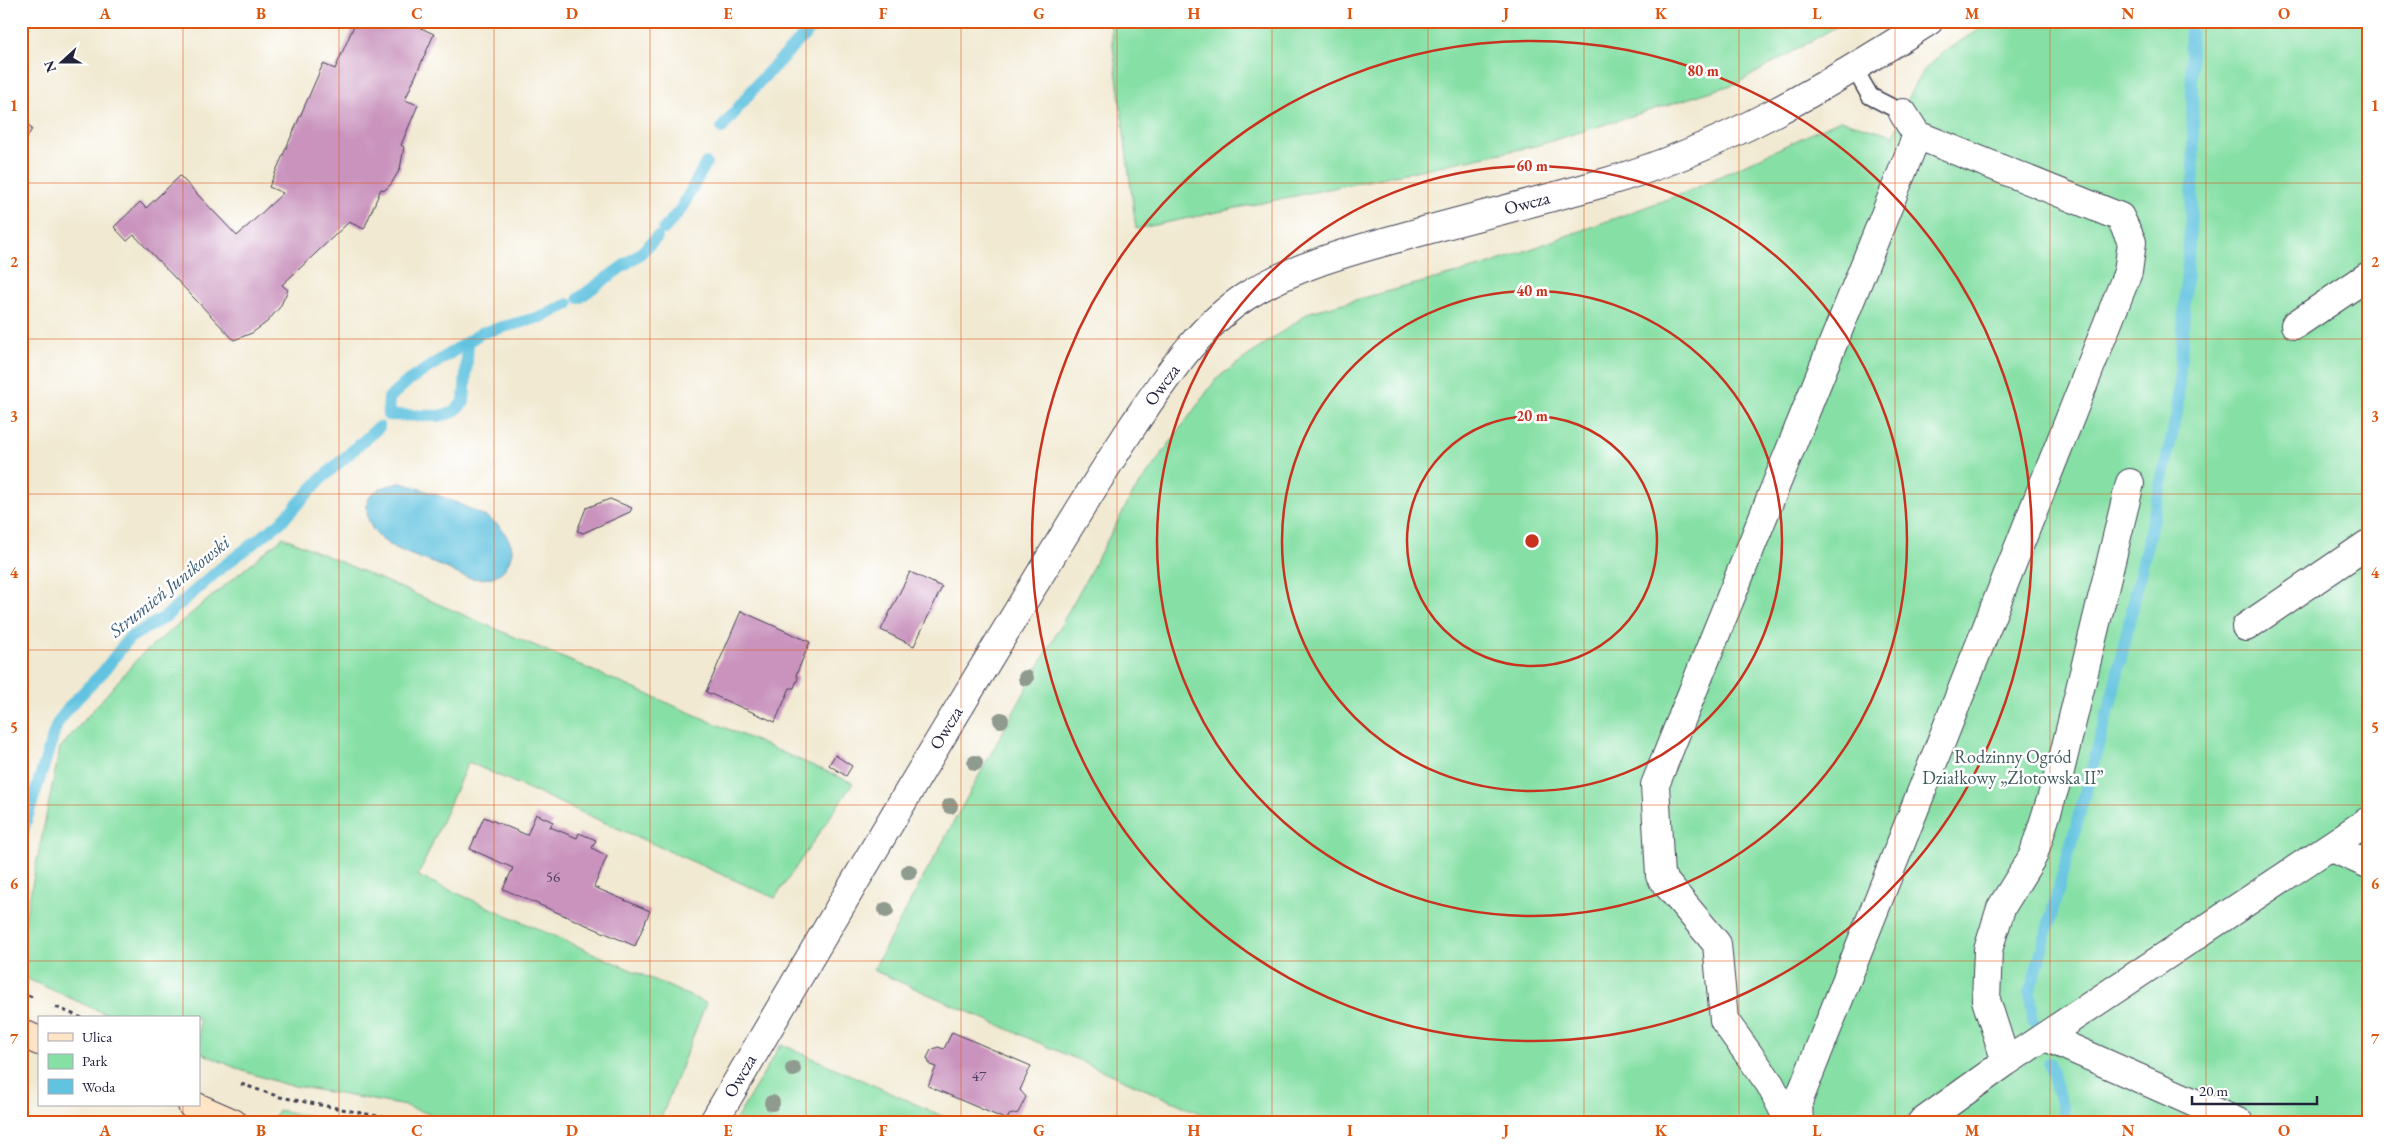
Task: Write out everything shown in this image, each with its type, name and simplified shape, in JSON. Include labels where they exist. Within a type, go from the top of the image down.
[{"type":"street","name":"Owcza","points":[[712,1123],[901,802],[1092,490],[1164,380],[1200,336],[1219,318],[1246,296],[1274,281],[1346,254],[1478,216],[1604,183],[1669,162],[1745,128],[1854,68],[1928,21]]},
{"type":"street","points":[[1790,1123],[1770,1084],[1724,1020],[1717,944],[1660,876],[1655,784],[1910,124],[2120,217],[2132,242],[2128,272],[1798,1102],[1799,1123]]},
{"type":"street","points":[[2295,325],[2368,276]]},
{"type":"street","points":[[2006,1062],[1986,1000],[1988,950],[2001,908],[2033,856],[2060,771],[2130,483]]},
{"type":"street","points":[[2246,627],[2368,544]]},
{"type":"street","points":[[1921,1123],[2006,1062],[2368,821]]},
{"type":"street","points":[[2330,847],[2368,864]]},
{"type":"street","points":[[21,1034],[38,1041]]},
{"type":"street","points":[[2046,1037],[2240,1123]]},
{"type":"street","points":[[194,1106],[233,1123]]},
{"type":"lane","points":[[1854,68],[1870,96],[1910,124]]},
{"type":"path","points":[[239,1084],[280,1097],[413,1123]]},
{"type":"green space","points":[[1110,21],[1846,21],[1738,83],[1535,146],[1136,229]]},
{"type":"green space","name":"Rodzinny Ogród Działkowy „Złotowska II”","points":[[1993,21],[2368,21],[2368,1123],[1222,1123],[873,970],[1132,495],[1217,378],[1310,312],[1484,266],[1684,193],[1840,120],[1894,135],[1911,91],[1926,68],[1949,49]]},
{"type":"green space","points":[[283,537],[853,783],[775,898],[468,762],[418,876],[706,1003],[659,1123],[455,1123],[406,1106],[284,1084],[243,1071],[200,1052],[200,1016],[111,1016],[21,976],[21,939],[60,748],[139,657]]},
{"type":"green space","points":[[781,1044],[958,1123],[734,1123]]},
{"type":"green space","points":[[278,1110],[350,1123],[285,1123],[274,1118]]},
{"type":"water","points":[[400,483],[453,501],[482,515],[500,527],[512,547],[511,556],[505,568],[493,577],[469,578],[399,550],[386,542],[376,533],[369,522],[368,501],[378,490]]},
{"type":"building","points":[[356,21],[405,21],[434,34],[405,100],[418,105],[401,145],[404,147],[400,169],[391,184],[385,190],[381,189],[364,229],[349,222],[282,285],[288,290],[280,307],[267,322],[252,333],[234,340],[134,235],[127,241],[114,227],[140,202],[146,208],[180,176],[237,236],[283,193],[269,187],[323,64],[335,69]]},
{"type":"building","points":[[21,120],[26,122],[32,129],[21,149]]},
{"type":"building","points":[[610,499],[632,508],[630,512],[583,533],[577,531],[586,508]]},
{"type":"building","points":[[910,572],[942,587],[914,646],[881,630]]},
{"type":"building","points":[[741,611],[810,642],[796,675],[798,678],[794,688],[790,688],[775,722],[706,692]]},
{"type":"building","points":[[835,755],[852,766],[846,776],[829,765]]},
{"type":"building","points":[[536,814],[553,822],[550,827],[577,838],[579,833],[596,840],[592,848],[607,856],[594,887],[650,911],[635,946],[503,889],[513,868],[470,849],[484,817],[527,835]]},
{"type":"building","points":[[952,1032],[1031,1066],[1020,1090],[1026,1097],[1018,1113],[1009,1115],[1007,1120],[928,1086],[936,1067],[930,1065],[927,1058],[931,1050],[938,1047],[944,1049]]},
{"type":"waterway","name":"Strumień Junikowski","points":[[722,128],[758,83],[818,21]]},
{"type":"waterway","points":[[2110,706],[2177,413],[2194,171],[2190,21]]},
{"type":"waterway","name":"Strumień Junikowski","points":[[664,229],[681,209],[706,163]]},
{"type":"waterway","name":"Strumień Junikowski","points":[[579,298],[641,253],[657,237]]},
{"type":"waterway","name":"Strumień Junikowski","points":[[451,413],[438,416],[388,415],[389,398],[408,381],[481,333],[544,316],[568,304]]},
{"type":"waterway","name":"Strumień Junikowski","points":[[453,412],[464,402],[468,343]]},
{"type":"waterway","name":"Strumień Junikowski","points":[[21,837],[57,724],[70,706],[103,672],[129,638],[165,617],[221,568],[280,523],[321,479],[379,427]]},
{"type":"waterway","points":[[2033,1021],[2030,992],[2107,714]]},
{"type":"waterway","points":[[2049,1063],[2067,1123]]}]
